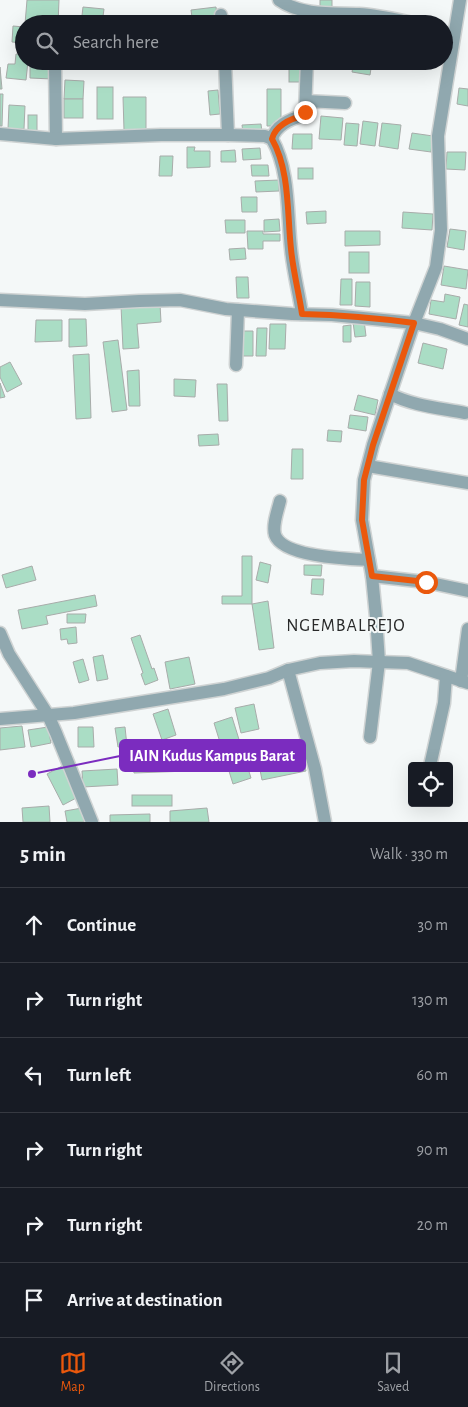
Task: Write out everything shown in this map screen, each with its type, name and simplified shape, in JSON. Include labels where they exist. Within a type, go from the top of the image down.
[{"type":"street","points":[[279,0],[304,15]]},
{"type":"street","points":[[453,22],[460,0]]},
{"type":"street","points":[[336,15],[366,15]]},
{"type":"street","points":[[55,70],[56,139]]},
{"type":"street","points":[[225,70],[228,135]]},
{"type":"street","points":[[272,139],[274,133],[283,124],[302,116],[305,112],[307,70]]},
{"type":"street","points":[[370,737],[379,662],[372,576],[362,520],[364,480],[414,323],[436,267],[441,230],[438,136],[446,70]]},
{"type":"street","points":[[306,101],[345,103]]},
{"type":"street","points":[[0,134],[56,139],[161,135],[228,135],[265,136],[272,139],[279,151],[285,184],[291,251],[302,314]]},
{"type":"street","points":[[0,300],[85,304],[180,300],[226,309],[376,318],[414,323],[440,329],[468,339]]},
{"type":"street","points":[[236,365],[238,310]]},
{"type":"street","points":[[390,394],[399,399],[422,406],[465,412]]},
{"type":"street","points":[[368,466],[468,483]]},
{"type":"street","points":[[280,501],[275,535],[283,544],[293,550],[317,555],[369,560]]},
{"type":"street","points":[[372,576],[426,582],[468,591]]},
{"type":"street","points":[[0,719],[74,713],[224,690],[269,678],[288,670],[320,663],[354,661],[408,663],[464,682],[468,629]]},
{"type":"street","points":[[0,633],[9,654],[48,715],[92,822]]},
{"type":"street","points":[[288,670],[315,769],[325,822]]},
{"type":"street","points":[[431,762],[444,704],[446,676]]},
{"type":"building","points":[[27,0],[59,0],[58,15],[26,15]]},
{"type":"building","points":[[320,0],[332,0],[332,12],[320,12]]},
{"type":"building","points":[[83,7],[104,9],[103,15],[82,15]]},
{"type":"building","points":[[216,7],[217,15],[192,15],[191,10]]},
{"type":"building","points":[[13,26],[15,26],[15,42],[12,42]]},
{"type":"building","points":[[8,64],[15,64],[15,70],[27,70],[26,80],[6,78]]},
{"type":"building","points":[[0,67],[2,89],[0,89]]},
{"type":"building","points":[[30,70],[53,70],[52,79],[30,78]]},
{"type":"building","points":[[289,70],[302,70],[302,82],[289,82]]},
{"type":"building","points":[[352,70],[371,70],[370,75],[352,72]]},
{"type":"building","points":[[65,80],[84,81],[83,99],[64,99]]},
{"type":"building","points":[[97,87],[113,87],[113,119],[97,119]]},
{"type":"building","points":[[459,88],[468,89],[468,106],[457,104]]},
{"type":"building","points":[[267,89],[281,89],[281,122],[274,122],[274,126],[267,126]]},
{"type":"building","points":[[218,90],[220,114],[210,115],[208,91]]},
{"type":"building","points":[[0,94],[3,94],[2,126],[0,126]]},
{"type":"building","points":[[123,97],[146,97],[146,130],[124,130]]},
{"type":"building","points":[[64,99],[83,99],[83,118],[64,118]]},
{"type":"building","points":[[9,105],[25,106],[24,129],[8,129]]},
{"type":"building","points":[[28,115],[37,115],[37,131],[28,131]]},
{"type":"building","points":[[321,116],[343,118],[341,140],[319,139]]},
{"type":"building","points":[[363,121],[378,123],[375,146],[360,144]]},
{"type":"building","points":[[346,123],[359,124],[357,146],[344,145]]},
{"type":"building","points":[[382,123],[401,125],[398,149],[379,146]]},
{"type":"building","points":[[261,124],[262,132],[243,133],[242,125]]},
{"type":"building","points":[[412,133],[433,136],[431,152],[409,149]]},
{"type":"building","points":[[293,134],[312,134],[312,149],[292,149]]},
{"type":"building","points":[[187,147],[195,147],[194,151],[210,151],[210,167],[187,168]]},
{"type":"building","points":[[260,148],[261,159],[243,160],[242,149]]},
{"type":"building","points":[[235,150],[236,162],[221,162],[221,151]]},
{"type":"building","points":[[447,152],[466,152],[465,170],[446,169]]},
{"type":"building","points":[[160,156],[173,156],[172,176],[159,176]]},
{"type":"building","points":[[251,165],[268,165],[269,176],[252,176]]},
{"type":"building","points":[[298,168],[313,168],[313,179],[298,179]]},
{"type":"building","points":[[279,180],[279,191],[256,192],[255,181]]},
{"type":"building","points":[[241,197],[257,197],[257,212],[242,212]]},
{"type":"building","points":[[326,211],[326,223],[307,224],[306,212]]},
{"type":"building","points":[[403,212],[433,214],[432,230],[402,228]]},
{"type":"building","points":[[279,219],[280,231],[264,232],[264,220]]},
{"type":"building","points":[[225,220],[245,220],[245,233],[226,233]]},
{"type":"building","points":[[450,229],[466,231],[464,250],[447,247]]},
{"type":"building","points":[[247,231],[263,231],[263,234],[280,234],[280,241],[263,241],[263,249],[248,249]]},
{"type":"building","points":[[345,231],[380,231],[380,245],[345,246]]},
{"type":"building","points":[[245,248],[246,259],[230,260],[229,249]]},
{"type":"building","points":[[349,252],[369,252],[369,273],[349,273]]},
{"type":"building","points":[[444,266],[468,270],[466,289],[441,285]]},
{"type":"building","points":[[236,277],[248,277],[249,298],[237,298]]},
{"type":"building","points":[[341,279],[352,279],[352,305],[340,305]]},
{"type":"building","points":[[356,282],[370,282],[370,307],[355,306]]},
{"type":"building","points":[[445,294],[460,297],[456,319],[429,314],[431,300],[444,302]]},
{"type":"building","points":[[160,304],[161,322],[137,324],[139,348],[123,349],[121,306]]},
{"type":"building","points":[[464,304],[468,305],[468,327],[459,325]]},
{"type":"building","points":[[69,319],[86,319],[87,346],[69,347]]},
{"type":"building","points":[[36,320],[62,320],[62,341],[35,342]]},
{"type":"building","points":[[364,320],[366,336],[355,337],[353,322]]},
{"type":"building","points":[[270,324],[286,324],[285,349],[269,349]]},
{"type":"building","points":[[351,325],[351,342],[343,342],[343,326]]},
{"type":"building","points":[[257,328],[267,328],[266,356],[256,356]]},
{"type":"building","points":[[242,331],[253,331],[253,356],[241,356]]},
{"type":"building","points":[[118,340],[127,410],[112,412],[103,342]]},
{"type":"building","points":[[423,343],[447,349],[443,369],[418,363]]},
{"type":"building","points":[[89,354],[91,418],[76,419],[73,355]]},
{"type":"building","points":[[10,362],[22,384],[7,392],[0,377],[0,367]]},
{"type":"building","points":[[139,370],[140,406],[129,406],[127,371]]},
{"type":"building","points":[[174,379],[196,380],[195,397],[174,396]]},
{"type":"building","points":[[0,383],[5,397],[0,398]]},
{"type":"building","points":[[217,384],[227,384],[228,421],[219,421]]},
{"type":"building","points":[[358,395],[378,400],[375,415],[354,410]]},
{"type":"building","points":[[350,415],[368,417],[366,431],[348,428]]},
{"type":"building","points":[[328,430],[342,431],[341,442],[327,441]]},
{"type":"building","points":[[218,434],[219,445],[199,446],[198,435]]},
{"type":"building","points":[[292,449],[303,449],[303,479],[291,479]]},
{"type":"building","points":[[242,556],[252,556],[252,604],[222,604],[222,596],[242,596]]},
{"type":"building","points":[[260,562],[271,565],[268,583],[256,580]]},
{"type":"building","points":[[304,565],[322,565],[321,576],[304,575]]},
{"type":"building","points":[[32,566],[36,580],[6,588],[2,575]]},
{"type":"building","points":[[312,579],[324,579],[323,595],[311,594]]},
{"type":"building","points":[[95,595],[97,606],[46,616],[48,624],[22,629],[18,610]]},
{"type":"building","points":[[268,601],[274,648],[259,650],[252,604]]},
{"type":"building","points":[[67,614],[86,614],[85,623],[67,623]]},
{"type":"building","points":[[76,627],[77,643],[68,644],[67,639],[61,640],[60,629]]},
{"type":"building","points":[[140,635],[158,680],[145,685],[141,674],[143,673],[131,638]]},
{"type":"building","points":[[103,655],[108,679],[97,681],[93,657]]},
{"type":"building","points":[[189,657],[195,684],[170,689],[165,662]]},
{"type":"building","points":[[83,659],[89,680],[79,683],[73,662]]},
{"type":"building","points":[[254,704],[259,729],[241,733],[235,708]]},
{"type":"building","points":[[168,709],[176,735],[162,740],[153,714]]},
{"type":"building","points":[[232,717],[251,778],[233,784],[214,723]]},
{"type":"building","points":[[22,726],[25,747],[0,750],[0,728]]},
{"type":"building","points":[[48,727],[51,743],[31,747],[28,730]]},
{"type":"building","points":[[78,727],[93,727],[94,747],[78,747]]},
{"type":"building","points":[[125,727],[127,746],[118,747],[115,728]]},
{"type":"building","points":[[303,756],[306,771],[262,780],[259,765]]},
{"type":"building","points":[[187,762],[188,771],[134,773],[133,763]]},
{"type":"building","points":[[64,765],[80,796],[63,805],[47,774]]},
{"type":"building","points":[[117,769],[118,785],[83,787],[82,771]]},
{"type":"building","points":[[132,795],[172,795],[172,806],[132,806]]},
{"type":"building","points":[[49,806],[50,822],[23,822],[22,808]]},
{"type":"building","points":[[82,808],[84,822],[67,822],[65,811]]},
{"type":"building","points":[[207,808],[209,822],[170,822],[170,811]]},
{"type":"building","points":[[150,814],[150,822],[110,822],[110,815]]},
{"type":"place","name":"IAIN Kudus Kampus Barat","points":[[32,774]]},
{"type":"district","name":"NGEMBALREJO","points":[[346,625]]},
{"type":"route","points":[[305,112],[302,116],[283,124],[272,136],[279,151],[285,184],[291,251],[302,314],[376,318],[414,323],[373,445],[364,480],[362,520],[372,576],[426,582]]}]
